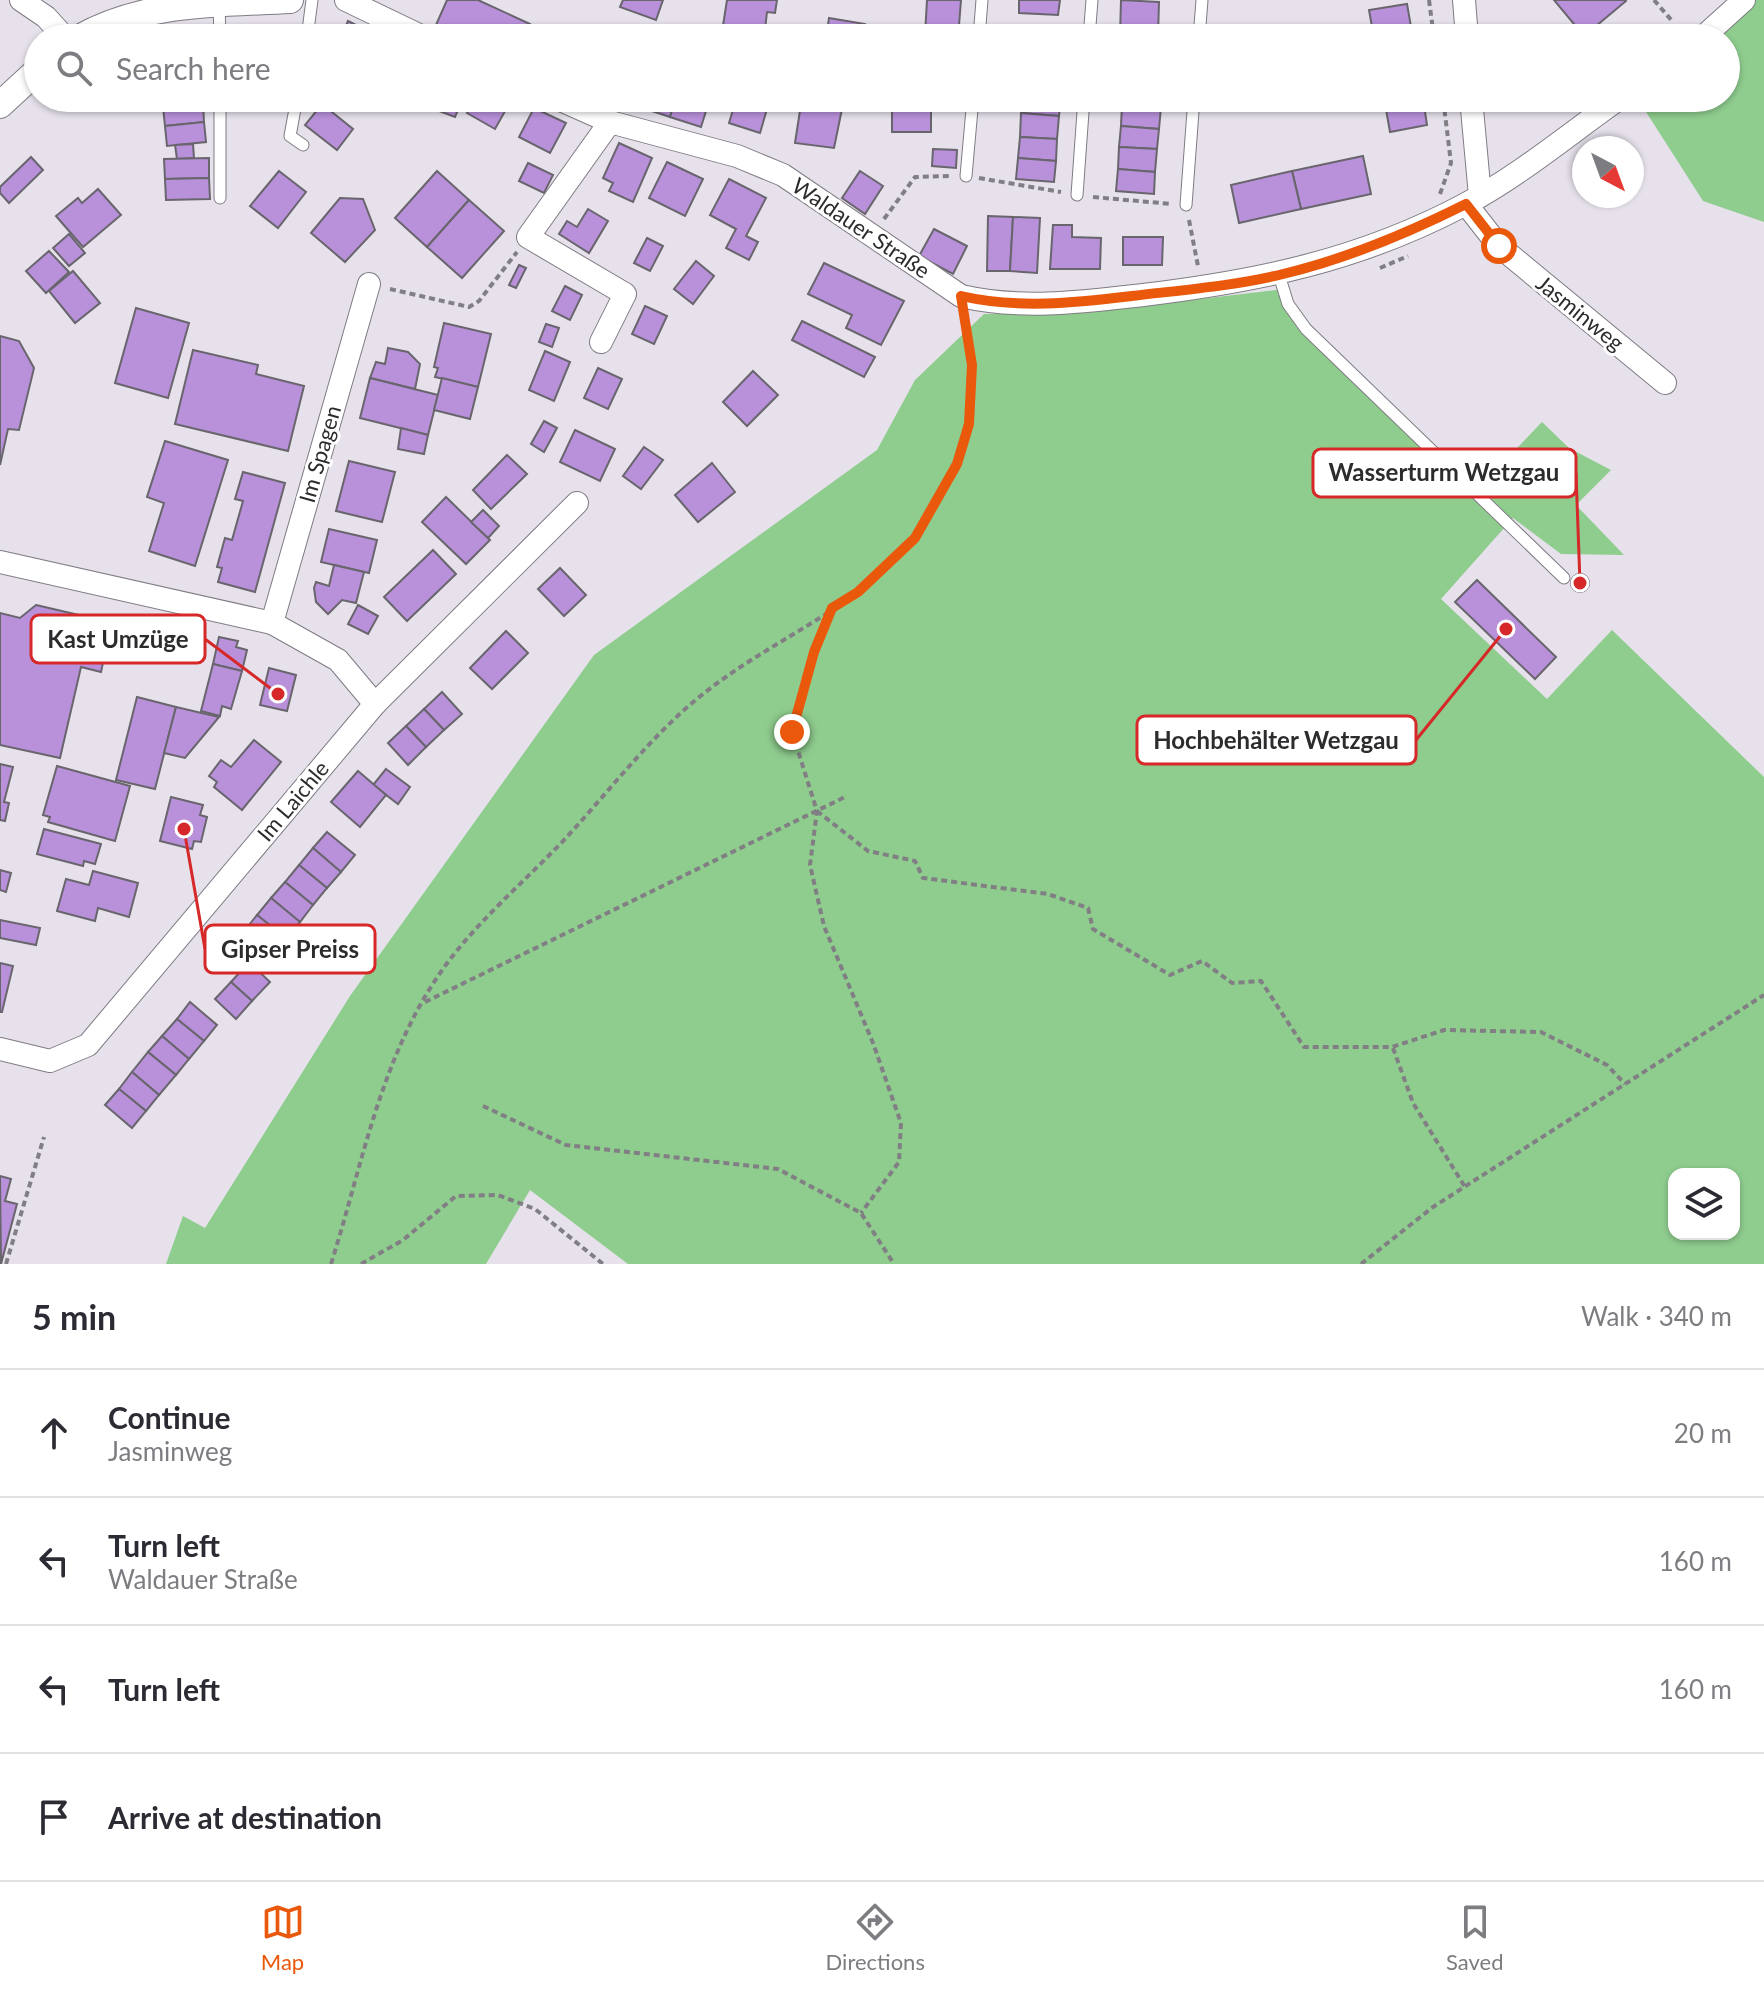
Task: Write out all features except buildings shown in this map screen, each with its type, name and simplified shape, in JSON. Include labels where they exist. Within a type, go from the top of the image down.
[{"type":"street","points":[[21,0],[52,24]]},
{"type":"street","points":[[105,24],[160,8],[290,0]]},
{"type":"street","points":[[346,0],[396,24]]},
{"type":"street","points":[[1464,0],[1466,24]]},
{"type":"street","points":[[1717,24],[1744,0]]},
{"type":"street","points":[[0,105],[24,83]]},
{"type":"street","name":"Waldauer Straße","points":[[588,112],[610,122],[737,156],[783,175],[961,296],[995,304],[1039,304],[1203,288],[1279,275],[1355,251],[1473,200],[1600,112]]},
{"type":"street","points":[[1471,112],[1473,200]]},
{"type":"street","points":[[601,342],[625,294],[528,237],[610,122]]},
{"type":"street","name":"Jasminweg","points":[[1473,200],[1499,246],[1665,383]]},
{"type":"street","name":"Im Spagen","points":[[272,623],[369,284]]},
{"type":"street","name":"Im Laichle","points":[[0,1049],[50,1061],[88,1045],[375,704],[577,503]]},
{"type":"street","points":[[0,562],[272,623],[338,660],[375,704]]},
{"type":"lane","points":[[309,24],[312,0]]},
{"type":"lane","points":[[980,24],[982,0]]},
{"type":"lane","points":[[1090,24],[1092,0]]},
{"type":"lane","points":[[1200,24],[1202,0]]},
{"type":"lane","points":[[219,4],[220,24]]},
{"type":"lane","points":[[220,112],[220,198]]},
{"type":"lane","points":[[294,112],[290,136],[303,145]]},
{"type":"lane","points":[[966,176],[972,112]]},
{"type":"lane","points":[[1077,195],[1083,112]]},
{"type":"lane","points":[[1186,205],[1193,112]]},
{"type":"lane","points":[[1279,275],[1288,304],[1306,329],[1564,578]]},
{"type":"path","points":[[1429,0],[1432,24]]},
{"type":"path","points":[[1654,0],[1673,22]]},
{"type":"path","points":[[1439,194],[1451,163],[1445,112]]},
{"type":"path","points":[[870,235],[915,177],[966,176],[1077,195],[1186,205],[1203,288]]},
{"type":"path","points":[[369,284],[469,307],[479,301],[528,237]]},
{"type":"path","points":[[331,1264],[373,1112],[395,1050],[448,962],[682,712],[753,656],[858,592],[915,538],[957,464],[969,424],[972,365],[961,296]]},
{"type":"path","points":[[832,608],[814,652],[792,732],[817,811],[810,865],[824,926],[873,1043],[901,1123],[899,1162],[861,1213]]},
{"type":"path","points":[[424,1002],[847,796]]},
{"type":"path","points":[[817,811],[868,851],[915,861],[923,878],[1048,894],[1088,908],[1093,929],[1170,975],[1202,961],[1232,983],[1261,981],[1304,1047],[1392,1047],[1444,1030],[1541,1032],[1607,1065],[1625,1084]]},
{"type":"path","points":[[1361,1264],[1465,1187],[1764,995]]},
{"type":"path","points":[[1392,1047],[1413,1103],[1465,1187]]},
{"type":"path","points":[[483,1106],[566,1145],[778,1169],[861,1213],[894,1264]]},
{"type":"path","points":[[6,1264],[44,1137]]},
{"type":"path","points":[[361,1264],[403,1240],[456,1196],[498,1195],[535,1209],[603,1264]]},
{"type":"green space","points":[[1754,0],[1764,0],[1764,222],[1703,201],[1646,112],[1740,112],[1740,24],[1729,24]]},
{"type":"green space","points":[[1284,289],[1317,334],[1477,490],[1542,422],[1569,448],[1611,470],[1576,505],[1624,555],[1561,554],[1513,518],[1441,599],[1547,699],[1612,630],[1764,777],[1764,1264],[628,1264],[530,1190],[486,1264],[166,1264],[183,1216],[205,1228],[350,996],[594,655],[877,450],[915,380],[984,314],[1081,313]]},
{"type":"place","name":"Wasserturm Wetzgau","points":[[1580,583]]},
{"type":"place","name":"Hochbehälter Wetzgau","points":[[1506,629]]},
{"type":"place","name":"Kast Umzüge","points":[[278,694]]},
{"type":"place","name":"Gipser Preiss","points":[[184,829]]},
{"type":"route","points":[[792,732],[814,652],[832,608],[858,592],[915,538],[957,464],[969,424],[972,365],[961,296],[995,304],[1080,302],[1203,288],[1279,275],[1423,226],[1466,204],[1486,234],[1499,246]]}]
